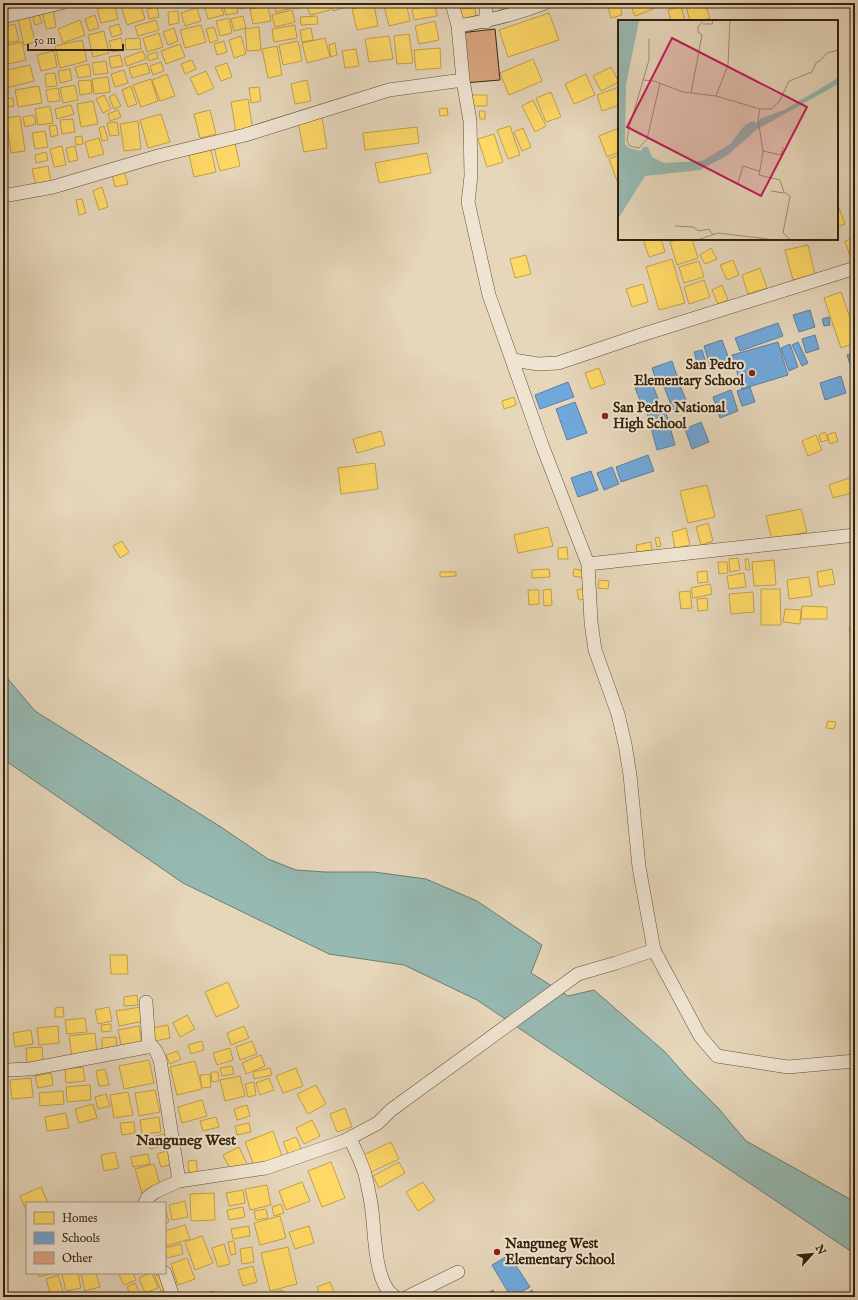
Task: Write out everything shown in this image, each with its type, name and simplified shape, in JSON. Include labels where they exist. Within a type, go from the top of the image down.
[{"type":"street","points":[[3,17],[61,3]]},
{"type":"street","points":[[452,3],[458,26],[463,80],[470,121],[471,176],[468,202],[489,295],[548,460],[588,564],[591,622],[595,650],[618,714],[625,744],[630,775],[639,867],[654,950],[700,1036],[717,1056],[788,1067],[855,1061]]},
{"type":"street","points":[[486,3],[486,22]]},
{"type":"street","points":[[458,26],[486,22],[545,3]]},
{"type":"street","points":[[3,196],[53,187],[158,156],[245,135],[390,90],[463,80]]},
{"type":"street","points":[[513,360],[538,364],[558,362],[855,268]]},
{"type":"street","points":[[588,564],[855,535]]},
{"type":"street","points":[[146,1202],[148,1197],[155,1192],[179,1181],[266,1168],[350,1138],[378,1123],[391,1110],[578,974],[654,950]]},
{"type":"street","points":[[146,1002],[149,1046]]},
{"type":"street","points":[[8,1070],[30,1069],[149,1046],[154,1048],[160,1060],[179,1181]]},
{"type":"street","points":[[350,1138],[366,1176],[372,1211],[376,1257],[383,1279],[390,1294],[395,1297]]},
{"type":"street","points":[[407,1297],[458,1272]]},
{"type":"street","points":[[165,1274],[173,1297]]},
{"type":"water","points":[[3,673],[35,711],[221,827],[268,859],[296,870],[325,872],[374,872],[426,879],[477,901],[542,945],[531,973],[568,996],[594,990],[665,1052],[687,1077],[719,1109],[746,1141],[855,1202],[855,1254],[477,1000],[404,965],[329,954],[183,883],[3,759]]},
{"type":"building: Homes","points":[[120,3],[140,3],[145,19],[127,25]]},
{"type":"building: Homes","points":[[147,3],[166,3],[166,4],[147,7]]},
{"type":"building: Homes","points":[[220,3],[224,15],[208,19],[204,5]]},
{"type":"building: Homes","points":[[223,3],[236,3],[238,13],[226,15]]},
{"type":"building: Homes","points":[[239,3],[248,3],[249,7],[240,9]]},
{"type":"building: Homes","points":[[274,3],[290,3],[292,8],[276,12]]},
{"type":"building: Homes","points":[[292,3],[302,3],[303,7],[293,9]]},
{"type":"building: Homes","points":[[306,3],[329,3],[330,10],[310,15]]},
{"type":"building: Homes","points":[[331,3],[353,3],[353,5],[333,11]]},
{"type":"building: Homes","points":[[397,3],[406,3],[410,21],[389,26],[384,6]]},
{"type":"building: Homes","points":[[456,3],[483,3],[457,8]]},
{"type":"building: Homes","points":[[500,3],[524,3],[525,8],[502,13]]},
{"type":"building: Homes","points":[[588,3],[602,3],[589,7]]},
{"type":"building: Homes","points":[[630,3],[651,3],[653,9],[635,16]]},
{"type":"building: Homes","points":[[685,3],[705,3],[710,18],[703,20],[690,20]]},
{"type":"building: Homes","points":[[114,4],[118,19],[101,23],[97,9]]},
{"type":"building: Homes","points":[[620,4],[622,15],[611,18],[608,7]]},
{"type":"building: Homes","points":[[374,5],[378,26],[357,30],[352,9]]},
{"type":"building: Homes","points":[[435,5],[437,16],[414,20],[412,9]]},
{"type":"building: Homes","points":[[268,6],[271,21],[253,24],[250,9]]},
{"type":"building: Homes","points":[[681,6],[685,20],[671,20],[668,10]]},
{"type":"building: Homes","points":[[157,7],[159,17],[149,19],[147,9]]},
{"type":"building: Homes","points":[[197,8],[201,21],[185,26],[181,13]]},
{"type":"building: Homes","points":[[475,8],[476,20],[462,22],[460,9]]},
{"type":"building: Homes","points":[[53,9],[56,27],[46,29],[42,11]]},
{"type":"building: Homes","points":[[292,10],[295,22],[275,27],[272,15]]},
{"type":"building: Homes","points":[[178,11],[179,23],[169,25],[168,12]]},
{"type":"building: Homes","points":[[38,12],[42,23],[35,25],[32,14]]},
{"type":"building: Homes","points":[[28,13],[35,42],[24,45],[17,15]]},
{"type":"building: Homes","points":[[549,13],[559,40],[508,57],[499,30]]},
{"type":"building: Homes","points":[[95,15],[99,28],[89,31],[85,19]]},
{"type":"building: Homes","points":[[243,16],[246,28],[234,31],[231,19]]},
{"type":"building: Homes","points":[[317,16],[318,24],[301,25],[300,17]]},
{"type":"building: Homes","points":[[229,18],[232,33],[220,36],[216,21]]},
{"type":"building: Homes","points":[[80,20],[85,35],[63,43],[58,29]]},
{"type":"building: Homes","points":[[156,20],[159,30],[138,36],[135,26]]},
{"type":"building: Homes","points":[[435,21],[439,40],[419,44],[415,26]]},
{"type":"building: Homes","points":[[15,24],[19,41],[5,43],[3,27]]},
{"type":"building: Homes","points":[[119,24],[122,34],[112,37],[109,27]]},
{"type":"building: Homes","points":[[201,25],[206,42],[185,48],[180,30]]},
{"type":"building: Homes","points":[[295,25],[297,38],[274,42],[272,29]]},
{"type":"building: Homes","points":[[214,27],[218,40],[210,43],[206,29]]},
{"type":"building: Homes","points":[[259,27],[261,50],[247,51],[245,29]]},
{"type":"building: Homes","points":[[174,28],[178,41],[168,45],[163,32]]},
{"type":"building: Homes","points":[[311,28],[313,40],[302,42],[300,30]]},
{"type":"building: Homes","points":[[104,31],[109,53],[93,57],[88,35]]},
{"type":"building: Homes","points":[[159,33],[163,47],[147,52],[143,38]]},
{"type":"building: Homes","points":[[409,34],[413,63],[397,64],[394,36]]},
{"type":"building: Homes","points":[[241,36],[246,54],[234,58],[229,40]]},
{"type":"building: Homes","points":[[389,36],[393,59],[369,62],[365,39]]},
{"type":"building: Homes","points":[[121,38],[124,50],[112,52],[109,41]]},
{"type":"building: Homes","points":[[140,38],[141,49],[126,50],[125,39]]},
{"type":"building: Homes","points":[[325,38],[330,57],[307,63],[302,43]]},
{"type":"building: Homes","points":[[82,40],[87,61],[60,68],[55,46]]},
{"type":"building: Homes","points":[[224,41],[227,52],[217,55],[214,44]]},
{"type":"building: Homes","points":[[298,41],[302,61],[283,65],[279,45]]},
{"type":"building: Homes","points":[[22,42],[26,60],[8,64],[4,46]]},
{"type":"building: Homes","points":[[335,43],[337,55],[331,57],[329,45]]},
{"type":"building: Homes","points":[[180,44],[185,57],[166,64],[161,51]]},
{"type":"building: Homes","points":[[277,46],[282,75],[268,78],[262,49]]},
{"type":"building: Homes","points":[[440,48],[441,68],[416,70],[414,50]]},
{"type":"building: Homes","points":[[356,49],[359,66],[345,68],[342,51]]},
{"type":"building: Homes","points":[[54,51],[57,67],[41,71],[37,55]]},
{"type":"building: Homes","points":[[143,51],[146,59],[127,66],[124,58]]},
{"type":"building: Homes","points":[[157,52],[158,58],[149,61],[147,55]]},
{"type":"building: Homes","points":[[120,55],[123,66],[111,68],[109,57]]},
{"type":"building: Homes","points":[[533,59],[542,81],[509,95],[500,73]]},
{"type":"building: Homes","points":[[192,60],[196,69],[185,74],[181,64]]},
{"type":"building: Homes","points":[[106,61],[108,73],[94,75],[92,63]]},
{"type":"building: Homes","points":[[161,62],[164,71],[153,75],[150,66]]},
{"type":"building: Homes","points":[[147,63],[150,73],[132,78],[129,68]]},
{"type":"building: Homes","points":[[227,63],[232,77],[221,81],[215,67]]},
{"type":"building: Homes","points":[[89,64],[91,76],[78,78],[75,67]]},
{"type":"building: Homes","points":[[30,65],[34,81],[6,88],[3,71]]},
{"type":"building: Homes","points":[[611,67],[618,82],[601,91],[593,76]]},
{"type":"building: Homes","points":[[70,69],[72,80],[60,83],[58,71]]},
{"type":"building: Homes","points":[[124,70],[128,83],[115,87],[111,74]]},
{"type":"building: Homes","points":[[206,71],[214,88],[198,95],[190,78]]},
{"type":"building: Homes","points":[[55,73],[57,86],[46,87],[45,74]]},
{"type":"building: Homes","points":[[167,74],[175,96],[160,101],[152,80]]},
{"type":"building: Homes","points":[[586,74],[595,95],[574,104],[565,84]]},
{"type":"building: Homes","points":[[108,77],[110,92],[94,94],[92,79]]},
{"type":"building: Homes","points":[[151,79],[158,101],[141,107],[133,85]]},
{"type":"building: Homes","points":[[91,80],[92,93],[80,95],[78,81]]},
{"type":"building: Homes","points":[[307,80],[311,101],[295,104],[291,84]]},
{"type":"building: Homes","points":[[75,85],[78,100],[63,103],[60,88]]},
{"type":"building: Homes","points":[[39,86],[42,103],[18,107],[15,90]]},
{"type":"building: Homes","points":[[131,86],[137,104],[128,107],[122,90]]},
{"type":"building: Homes","points":[[259,87],[261,101],[251,103],[249,88]]},
{"type":"building: Homes","points":[[618,87],[618,105],[602,111],[597,95]]},
{"type":"building: Homes","points":[[58,88],[60,101],[48,102],[46,90]]},
{"type":"building: Homes","points":[[551,92],[561,117],[546,122],[536,98]]},
{"type":"building: Homes","points":[[115,94],[121,106],[114,109],[109,97]]},
{"type":"building: Homes","points":[[104,95],[111,109],[103,113],[96,99]]},
{"type":"building: Homes","points":[[472,95],[487,95],[487,106],[472,106]]},
{"type":"building: Homes","points":[[13,98],[14,106],[3,108],[3,99]]},
{"type":"building: Homes","points":[[248,99],[253,131],[236,133],[231,102]]},
{"type":"building: Homes","points":[[533,100],[546,126],[535,132],[522,106]]},
{"type":"building: Homes","points":[[93,101],[98,124],[81,127],[77,104]]},
{"type":"building: Homes","points":[[71,105],[74,114],[57,119],[55,109]]},
{"type":"building: Homes","points":[[50,106],[53,123],[38,125],[35,109]]},
{"type":"building: Homes","points":[[447,108],[448,115],[440,116],[439,109]]},
{"type":"building: Homes","points":[[118,110],[121,117],[110,121],[108,114]]},
{"type":"building: Homes","points":[[210,110],[216,134],[200,138],[194,114]]},
{"type":"building: Homes","points":[[479,111],[485,111],[485,119],[480,119]]},
{"type":"building: Homes","points":[[161,114],[170,142],[148,148],[140,120]]},
{"type":"building: Homes","points":[[34,115],[36,124],[25,127],[23,117]]},
{"type":"building: Homes","points":[[20,116],[25,151],[11,153],[6,118]]},
{"type":"building: Homes","points":[[322,117],[327,148],[304,152],[298,122]]},
{"type":"building: Homes","points":[[73,119],[75,132],[62,134],[60,120]]},
{"type":"building: Homes","points":[[138,121],[141,149],[124,151],[120,124]]},
{"type":"building: Homes","points":[[117,122],[119,135],[110,136],[107,123]]},
{"type":"building: Homes","points":[[56,125],[58,135],[51,137],[49,126]]},
{"type":"building: Homes","points":[[104,126],[108,140],[102,141],[99,128]]},
{"type":"building: Homes","points":[[510,126],[520,155],[508,159],[497,130]]},
{"type":"building: Homes","points":[[417,127],[419,143],[365,150],[363,133]]},
{"type":"building: Homes","points":[[523,128],[531,147],[522,151],[514,132]]},
{"type":"building: Homes","points":[[618,128],[618,152],[607,157],[599,136]]},
{"type":"building: Homes","points":[[45,131],[48,147],[35,149],[32,133]]},
{"type":"building: Homes","points":[[494,134],[503,162],[487,167],[478,139]]},
{"type":"building: Homes","points":[[82,136],[83,144],[76,145],[75,137]]},
{"type":"building: Homes","points":[[99,138],[104,154],[89,158],[85,142]]},
{"type":"building: Homes","points":[[235,143],[240,166],[220,171],[214,148]]},
{"type":"building: Homes","points":[[62,146],[66,165],[54,167],[50,149]]},
{"type":"building: Homes","points":[[75,146],[78,160],[69,162],[66,148]]},
{"type":"building: Homes","points":[[211,150],[216,172],[194,177],[189,155]]},
{"type":"building: Homes","points":[[46,152],[48,160],[36,163],[35,155]]},
{"type":"building: Homes","points":[[427,153],[431,173],[379,183],[375,163]]},
{"type":"building: Homes","points":[[618,155],[618,183],[609,159]]},
{"type":"building: Homes","points":[[48,166],[51,181],[36,185],[32,169]]},
{"type":"building: Homes","points":[[124,171],[128,184],[115,187],[112,174]]},
{"type":"building: Homes","points":[[102,187],[108,207],[99,210],[93,191]]},
{"type":"building: Homes","points":[[82,199],[86,213],[79,215],[76,200]]},
{"type":"building: Homes","points":[[838,206],[845,224],[838,227]]},
{"type":"building: Homes","points":[[855,208],[855,223],[849,210]]},
{"type":"building: Homes","points":[[855,238],[855,264],[853,265],[845,241]]},
{"type":"building: Homes","points":[[643,240],[661,240],[665,252],[649,257]]},
{"type":"building: Homes","points":[[676,240],[692,240],[698,258],[677,265],[670,242]]},
{"type":"building: Homes","points":[[808,245],[815,274],[793,280],[785,250]]},
{"type":"building: Homes","points":[[711,248],[717,259],[705,264],[700,255]]},
{"type":"building: Homes","points":[[526,255],[531,274],[515,278],[510,259]]},
{"type":"building: Homes","points":[[672,259],[685,303],[659,310],[646,267]]},
{"type":"building: Homes","points":[[733,260],[739,275],[727,280],[720,265]]},
{"type":"building: Homes","points":[[699,261],[704,277],[684,283],[679,267]]},
{"type":"building: Homes","points":[[760,268],[767,288],[748,294],[742,275]]},
{"type":"building: Homes","points":[[704,280],[710,297],[689,304],[684,287]]},
{"type":"building: Homes","points":[[643,284],[648,302],[632,307],[626,289]]},
{"type":"building: Homes","points":[[722,285],[728,300],[718,304],[712,290]]},
{"type":"building: Homes","points":[[841,292],[855,332],[855,343],[841,348],[824,298]]},
{"type":"building: Homes","points":[[599,368],[605,384],[591,389],[585,373]]},
{"type":"building: Homes","points":[[514,397],[516,405],[504,409],[502,401]]},
{"type":"building: Homes","points":[[381,431],[385,445],[357,453],[353,439]]},
{"type":"building: Homes","points":[[825,432],[828,440],[821,442],[819,435]]},
{"type":"building: Homes","points":[[835,432],[838,441],[830,444],[827,435]]},
{"type":"building: Homes","points":[[816,435],[822,450],[808,456],[802,441]]},
{"type":"building: Homes","points":[[375,463],[378,489],[341,494],[338,468]]},
{"type":"building: Homes","points":[[852,477],[855,492],[833,498],[829,485]]},
{"type":"building: Homes","points":[[707,485],[715,517],[688,523],[680,491]]},
{"type":"building: Homes","points":[[801,509],[807,532],[772,540],[766,516]]},
{"type":"building: Homes","points":[[708,523],[713,541],[701,545],[696,527]]},
{"type":"building: Homes","points":[[548,527],[553,546],[518,553],[514,535]]},
{"type":"building: Homes","points":[[686,528],[690,545],[675,548],[672,532]]},
{"type":"building: Homes","points":[[659,537],[661,546],[657,547],[655,538]]},
{"type":"building: Homes","points":[[122,541],[129,552],[120,558],[113,546]]},
{"type":"building: Homes","points":[[651,542],[652,550],[637,552],[636,545]]},
{"type":"building: Homes","points":[[567,547],[568,559],[558,559],[558,548]]},
{"type":"building: Homes","points":[[738,558],[740,570],[730,572],[729,559]]},
{"type":"building: Homes","points":[[745,559],[748,559],[750,570],[746,570]]},
{"type":"building: Homes","points":[[774,560],[776,585],[754,586],[752,562]]},
{"type":"building: Homes","points":[[718,562],[727,562],[728,573],[719,574]]},
{"type":"building: Homes","points":[[549,569],[550,577],[532,578],[532,570]]},
{"type":"building: Homes","points":[[574,569],[586,571],[585,578],[573,576]]},
{"type":"building: Homes","points":[[832,569],[835,584],[819,587],[817,572]]},
{"type":"building: Homes","points":[[707,571],[708,582],[698,583],[697,572]]},
{"type":"building: Homes","points":[[440,572],[456,572],[456,576],[440,577]]},
{"type":"building: Homes","points":[[744,573],[746,587],[729,589],[727,576]]},
{"type":"building: Homes","points":[[809,577],[812,596],[789,599],[787,580]]},
{"type":"building: Homes","points":[[599,580],[609,581],[608,589],[598,588]]},
{"type":"building: Homes","points":[[710,584],[712,594],[693,598],[691,588]]},
{"type":"building: Homes","points":[[584,588],[586,599],[579,600],[577,590]]},
{"type":"building: Homes","points":[[551,589],[552,605],[544,606],[543,590]]},
{"type":"building: Homes","points":[[761,589],[780,589],[781,625],[761,625]]},
{"type":"building: Homes","points":[[528,590],[539,590],[539,604],[529,605]]},
{"type":"building: Homes","points":[[690,591],[692,608],[681,609],[679,592]]},
{"type":"building: Homes","points":[[753,592],[754,612],[731,614],[729,594]]},
{"type":"building: Homes","points":[[707,598],[708,610],[698,611],[697,599]]},
{"type":"building: Homes","points":[[802,606],[827,607],[827,619],[801,619]]},
{"type":"building: Homes","points":[[785,609],[801,610],[800,624],[783,622]]},
{"type":"building: Homes","points":[[849,628],[855,628],[855,638],[851,638]]},
{"type":"building: Homes","points":[[828,721],[836,722],[834,729],[826,728]]},
{"type":"building: Homes","points":[[110,955],[127,955],[128,974],[111,974]]},
{"type":"building: Homes","points":[[228,982],[239,1007],[216,1017],[205,992]]},
{"type":"building: Homes","points":[[137,995],[138,1005],[124,1006],[124,997]]},
{"type":"building: Homes","points":[[63,1007],[64,1017],[55,1017],[55,1008]]},
{"type":"building: Homes","points":[[109,1007],[112,1021],[98,1024],[95,1010]]},
{"type":"building: Homes","points":[[141,1007],[144,1021],[119,1026],[116,1011]]},
{"type":"building: Homes","points":[[187,1015],[195,1029],[180,1037],[173,1023]]},
{"type":"building: Homes","points":[[85,1018],[87,1032],[67,1034],[65,1020]]},
{"type":"building: Homes","points":[[111,1024],[111,1031],[102,1032],[101,1025]]},
{"type":"building: Homes","points":[[168,1025],[170,1038],[155,1041],[152,1028]]},
{"type":"building: Homes","points":[[58,1026],[59,1043],[39,1045],[37,1028]]},
{"type":"building: Homes","points":[[139,1026],[142,1045],[122,1049],[118,1030]]},
{"type":"building: Homes","points":[[244,1026],[249,1038],[231,1045],[227,1033]]},
{"type":"building: Homes","points":[[31,1030],[33,1044],[15,1047],[13,1033]]},
{"type":"building: Homes","points":[[95,1033],[97,1054],[72,1057],[69,1036]]},
{"type":"building: Homes","points":[[116,1037],[117,1050],[102,1050],[102,1038]]},
{"type":"building: Homes","points":[[202,1041],[204,1050],[191,1054],[188,1045]]},
{"type":"building: Homes","points":[[252,1041],[257,1054],[240,1060],[236,1047]]},
{"type":"building: Homes","points":[[42,1047],[43,1061],[27,1063],[26,1048]]},
{"type":"building: Homes","points":[[230,1048],[233,1060],[217,1065],[213,1053]]},
{"type":"building: Homes","points":[[177,1051],[181,1059],[170,1064],[166,1055]]},
{"type":"building: Homes","points":[[261,1055],[265,1066],[246,1074],[242,1063]]},
{"type":"building: Homes","points":[[149,1060],[154,1083],[124,1089],[119,1066]]},
{"type":"building: Homes","points":[[195,1061],[202,1089],[177,1095],[170,1067]]},
{"type":"building: Homes","points":[[232,1066],[234,1074],[222,1076],[220,1068]]},
{"type":"building: Homes","points":[[83,1067],[85,1081],[66,1083],[65,1069]]},
{"type":"building: Homes","points":[[270,1068],[272,1075],[254,1079],[253,1072]]},
{"type":"building: Homes","points":[[296,1068],[303,1086],[283,1093],[276,1076]]},
{"type":"building: Homes","points":[[105,1069],[109,1085],[99,1086],[96,1071]]},
{"type":"building: Homes","points":[[211,1072],[218,1072],[219,1081],[212,1082]]},
{"type":"building: Homes","points":[[51,1073],[53,1085],[38,1088],[35,1076]]},
{"type":"building: Homes","points":[[210,1074],[211,1087],[202,1088],[200,1075]]},
{"type":"building: Homes","points":[[240,1076],[245,1096],[225,1101],[220,1080]]},
{"type":"building: Homes","points":[[31,1078],[33,1097],[12,1099],[10,1080]]},
{"type":"building: Homes","points":[[269,1078],[274,1090],[260,1095],[256,1083]]},
{"type":"building: Homes","points":[[254,1082],[256,1095],[248,1097],[245,1084]]},
{"type":"building: Homes","points":[[90,1085],[91,1100],[67,1102],[66,1087]]},
{"type":"building: Homes","points":[[316,1085],[326,1104],[308,1114],[297,1094]]},
{"type":"building: Homes","points":[[155,1090],[160,1112],[139,1116],[135,1093]]},
{"type":"building: Homes","points":[[63,1091],[64,1104],[40,1106],[39,1093]]},
{"type":"building: Homes","points":[[128,1092],[133,1115],[114,1118],[110,1095]]},
{"type":"building: Homes","points":[[106,1094],[110,1106],[98,1109],[95,1097]]},
{"type":"building: Homes","points":[[6,1099],[8,1107],[3,1108],[3,1100]]},
{"type":"building: Homes","points":[[202,1100],[207,1116],[182,1123],[178,1107]]},
{"type":"building: Homes","points":[[93,1104],[97,1118],[79,1123],[75,1109]]},
{"type":"building: Homes","points":[[247,1105],[250,1116],[237,1120],[234,1109]]},
{"type":"building: Homes","points":[[345,1108],[352,1127],[337,1132],[330,1114]]},
{"type":"building: Homes","points":[[66,1113],[69,1128],[47,1131],[45,1117]]},
{"type":"building: Homes","points":[[159,1117],[161,1132],[142,1134],[140,1120]]},
{"type":"building: Homes","points":[[216,1117],[219,1127],[203,1131],[200,1121]]},
{"type":"building: Homes","points":[[312,1120],[320,1136],[304,1144],[296,1128]]},
{"type":"building: Homes","points":[[134,1122],[135,1133],[122,1135],[120,1123]]},
{"type":"building: Homes","points":[[249,1123],[251,1132],[237,1135],[235,1126]]},
{"type":"building: Homes","points":[[273,1131],[282,1156],[254,1166],[245,1142]]},
{"type":"building: Homes","points":[[164,1134],[167,1145],[150,1149],[148,1138]]},
{"type":"building: Homes","points":[[296,1137],[303,1153],[290,1158],[283,1142]]},
{"type":"building: Homes","points":[[391,1142],[399,1159],[371,1172],[363,1155]]},
{"type":"building: Homes","points":[[239,1147],[247,1164],[231,1171],[223,1155]]},
{"type":"building: Homes","points":[[169,1150],[173,1164],[161,1167],[157,1154]]},
{"type":"building: Homes","points":[[115,1152],[119,1168],[104,1171],[101,1155]]},
{"type":"building: Homes","points":[[148,1154],[150,1164],[133,1167],[131,1157]]},
{"type":"building: Homes","points":[[196,1160],[198,1175],[189,1175],[188,1161]]},
{"type":"building: Homes","points":[[331,1162],[345,1198],[322,1207],[308,1171]]},
{"type":"building: Homes","points":[[399,1162],[405,1173],[379,1188],[373,1176]]},
{"type":"building: Homes","points":[[154,1164],[161,1188],[142,1193],[135,1169]]},
{"type":"building: Homes","points":[[302,1182],[310,1201],[286,1210],[279,1191]]},
{"type":"building: Homes","points":[[423,1182],[435,1200],[418,1211],[406,1192]]},
{"type":"building: Homes","points":[[267,1185],[271,1205],[250,1210],[245,1189]]},
{"type":"building: Homes","points":[[41,1187],[48,1202],[26,1202],[26,1210],[20,1196]]},
{"type":"building: Homes","points":[[243,1190],[245,1203],[229,1206],[226,1193]]},
{"type":"building: Homes","points":[[214,1193],[215,1220],[191,1221],[190,1194]]},
{"type":"building: Homes","points":[[185,1201],[188,1217],[172,1220],[169,1205]]},
{"type":"building: Homes","points":[[281,1204],[284,1213],[274,1216],[272,1207]]},
{"type":"building: Homes","points":[[243,1207],[245,1217],[229,1220],[227,1210]]},
{"type":"building: Homes","points":[[266,1209],[268,1218],[256,1220],[254,1211]]},
{"type":"building: Homes","points":[[166,1211],[169,1222],[166,1223]]},
{"type":"building: Homes","points":[[280,1216],[286,1238],[260,1245],[254,1223]]},
{"type":"building: Homes","points":[[185,1225],[190,1239],[166,1246],[166,1231]]},
{"type":"building: Homes","points":[[249,1226],[250,1236],[233,1239],[231,1229]]},
{"type":"building: Homes","points":[[309,1226],[314,1243],[295,1249],[289,1232]]},
{"type":"building: Homes","points":[[202,1236],[213,1263],[195,1270],[185,1242]]},
{"type":"building: Homes","points":[[234,1241],[236,1254],[231,1255],[228,1242]]},
{"type":"building: Homes","points":[[181,1244],[183,1254],[167,1258],[166,1248]]},
{"type":"building: Homes","points":[[224,1244],[230,1264],[218,1267],[212,1248]]},
{"type":"building: Homes","points":[[252,1247],[254,1262],[242,1264],[240,1249]]},
{"type":"building: Homes","points":[[288,1247],[297,1284],[270,1291],[261,1253]]},
{"type":"building: Homes","points":[[187,1258],[195,1279],[178,1285],[171,1264]]},
{"type":"building: Homes","points":[[253,1266],[257,1282],[243,1286],[238,1270]]},
{"type":"building: Homes","points":[[38,1274],[50,1274],[39,1277]]},
{"type":"building: Homes","points":[[62,1274],[78,1274],[81,1288],[66,1291]]},
{"type":"building: Homes","points":[[81,1274],[96,1274],[100,1287],[85,1291]]},
{"type":"building: Homes","points":[[118,1274],[133,1274],[136,1280],[124,1285]]},
{"type":"building: Homes","points":[[148,1274],[152,1274],[158,1288],[145,1293],[139,1278]]},
{"type":"building: Homes","points":[[163,1274],[169,1287],[161,1291],[155,1276]]},
{"type":"building: Homes","points":[[58,1275],[63,1292],[51,1296],[46,1279]]},
{"type":"building: Homes","points":[[330,1282],[335,1295],[331,1297],[321,1297],[317,1287]]},
{"type":"building: Homes","points":[[135,1283],[141,1297],[131,1297],[127,1287]]},
{"type":"building: Homes","points":[[283,1290],[285,1297],[274,1297],[273,1292]]},
{"type":"building: Homes","points":[[214,1291],[216,1297],[196,1297]]},
{"type":"building: Homes","points":[[127,1293],[127,1297],[101,1297],[101,1295]]},
{"type":"building: Schools","points":[[810,310],[815,327],[799,332],[793,315]]},
{"type":"building: Schools","points":[[829,317],[830,325],[824,326],[822,319]]},
{"type":"building: Schools","points":[[778,323],[783,336],[740,351],[735,338]]},
{"type":"building: Schools","points":[[815,335],[819,349],[806,353],[802,339]]},
{"type":"building: Schools","points":[[722,340],[729,359],[710,366],[704,346]]},
{"type":"building: Schools","points":[[778,342],[788,375],[742,389],[732,355]]},
{"type":"building: Schools","points":[[798,342],[808,363],[802,366],[792,345]]},
{"type":"building: Schools","points":[[790,344],[798,367],[789,371],[781,348]]},
{"type":"building: Schools","points":[[702,350],[707,366],[699,369],[694,352]]},
{"type":"building: Schools","points":[[855,352],[855,379],[847,355]]},
{"type":"building: Schools","points":[[672,361],[677,376],[657,383],[652,368]]},
{"type":"building: Schools","points":[[841,376],[846,393],[825,400],[820,383]]},
{"type":"building: Schools","points":[[677,378],[688,405],[673,410],[663,384]]},
{"type":"building: Schools","points":[[651,381],[659,401],[643,407],[635,388]]},
{"type":"building: Schools","points":[[568,382],[574,397],[540,409],[535,395]]},
{"type":"building: Schools","points":[[750,387],[755,402],[742,406],[737,391]]},
{"type":"building: Schools","points":[[731,390],[738,411],[720,418],[713,397]]},
{"type":"building: Schools","points":[[575,402],[587,433],[567,440],[556,409]]},
{"type":"building: Schools","points":[[665,409],[675,445],[657,450],[647,413]]},
{"type":"building: Schools","points":[[701,422],[709,442],[692,449],[685,429]]},
{"type":"building: Schools","points":[[648,455],[654,471],[621,482],[616,467]]},
{"type":"building: Schools","points":[[612,467],[619,484],[604,490],[597,473]]},
{"type":"building: Schools","points":[[591,471],[598,490],[578,497],[571,478]]},
{"type":"building: Schools","points":[[509,1255],[530,1287],[513,1297],[511,1297],[492,1265]]},
{"type":"building: Schools","points":[[493,1290],[497,1297],[481,1297]]},
{"type":"building: Schools","points":[[532,1290],[536,1297],[522,1297]]},
{"type":"building: Other","points":[[495,29],[500,80],[464,83],[460,33]]},
{"type":"place","name":"San Pedro Elementary School","points":[[752,373]]},
{"type":"place","name":"San Pedro National High School","points":[[605,416]]},
{"type":"place","name":"Nanguneg West Elementary School","points":[[497,1252]]},
{"type":"district","name":"Nanguneg West","points":[[186,1140]]}]
